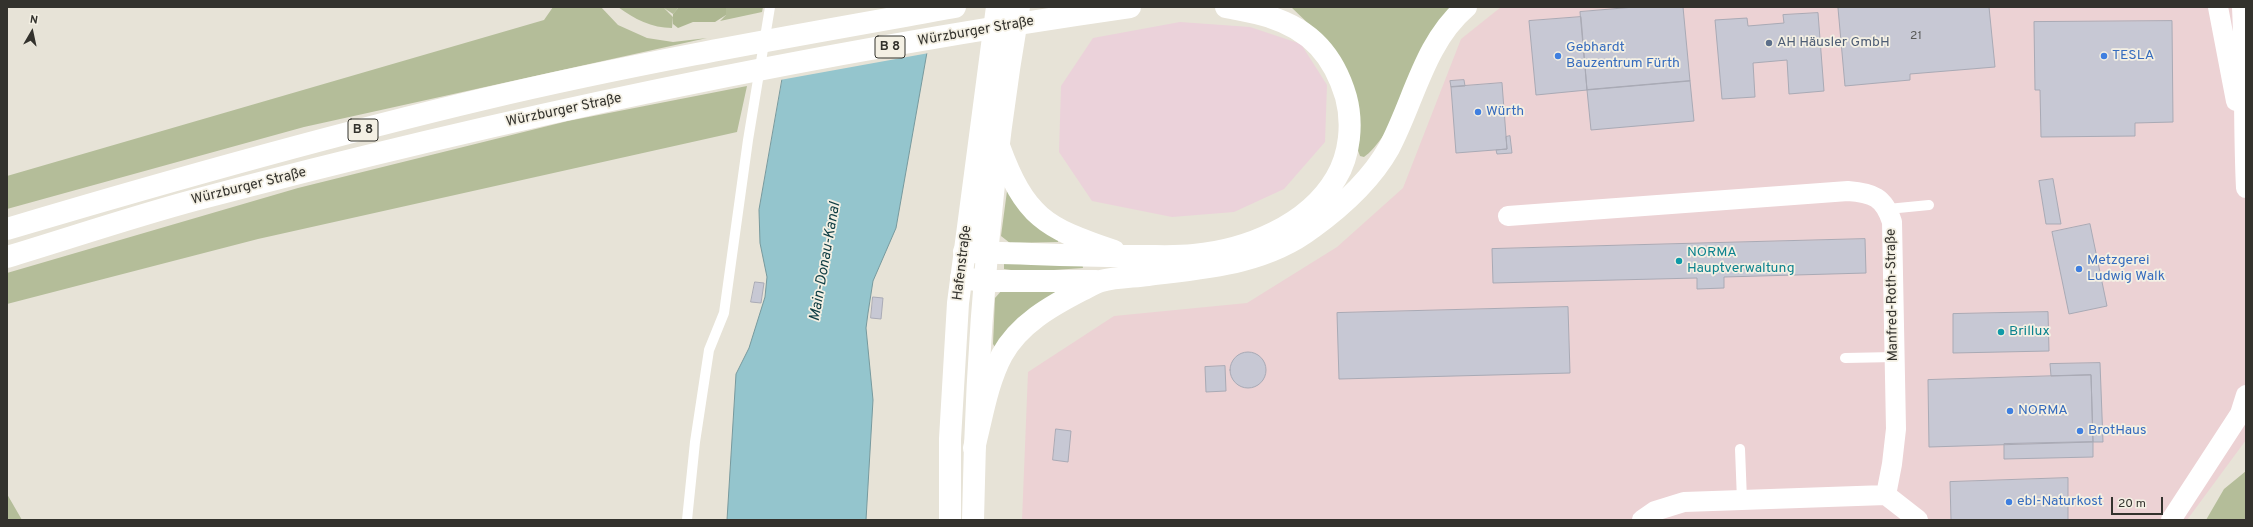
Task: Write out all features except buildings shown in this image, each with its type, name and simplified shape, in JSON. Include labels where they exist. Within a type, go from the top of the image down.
[{"type":"main road","name":"Würzburger Straße","points":[[7,228],[216,167],[484,99],[724,48],[955,7]]},
{"type":"main road","name":"Hafenstraße","points":[[950,520],[950,439],[956,329],[964,252],[997,7]]},
{"type":"main road","name":"Hafenstraße","points":[[973,520],[974,448],[987,253],[999,146],[1019,7]]},
{"type":"main road","name":"Würzburger Straße","points":[[7,257],[193,201],[485,128],[718,77],[1063,17],[1130,7]]},
{"type":"main road","points":[[964,252],[1130,256],[1194,255],[1225,249],[1259,239],[1287,225],[1320,201],[1341,170],[1350,133],[1348,106],[1339,75],[1323,51],[1298,29],[1269,16],[1226,7]]},
{"type":"main road","points":[[961,278],[985,281],[1101,281],[1228,264],[1267,253],[1289,244],[1311,229],[1355,190],[1388,149],[1426,60],[1445,30],[1466,7]]},
{"type":"main road","points":[[999,146],[1011,178],[1027,204],[1051,226],[1077,238],[1130,256]]},
{"type":"main road","points":[[974,448],[995,370],[1010,343],[1022,329],[1039,315],[1101,281]]},
{"type":"street","points":[[2242,7],[2245,66],[2243,132],[2246,188]]},
{"type":"street","points":[[2217,11],[2243,132]]},
{"type":"street","name":"Manfred-Roth-Straße","points":[[1508,216],[1848,191],[1864,192],[1879,198],[1888,209],[1892,222],[1896,428],[1892,464],[1886,495]]},
{"type":"street","points":[[2171,520],[2240,414],[2246,396]]},
{"type":"street","points":[[1642,520],[1654,511],[1684,502],[1886,495],[1918,520]]},
{"type":"lane","points":[[687,520],[695,442],[709,350],[724,313],[748,140],[770,7]]},
{"type":"lane","points":[[1888,209],[1929,205]]},
{"type":"lane","points":[[1845,358],[1895,357]]},
{"type":"lane","points":[[1740,449],[1742,500]]},
{"type":"shaded area","points":[[1501,7],[2246,7],[2246,440],[2187,520],[1022,520],[1028,372],[1114,316],[1247,303],[1337,247],[1403,188],[1461,39]]},
{"type":"shaded area","points":[[1180,22],[1250,27],[1301,44],[1327,85],[1325,142],[1284,189],[1234,212],[1172,217],[1092,201],[1059,152],[1061,86],[1093,38]]},
{"type":"green space","points":[[553,7],[601,7],[618,25],[647,38],[673,42],[707,38],[304,127],[7,209],[7,176],[544,20]]},
{"type":"green space","points":[[618,7],[679,7],[673,14],[664,8],[673,17],[672,28],[665,28],[650,25]]},
{"type":"green space","points":[[679,7],[726,7],[726,15],[715,22],[693,22],[678,28],[673,24],[673,14]]},
{"type":"green space","points":[[726,7],[763,7],[762,12],[720,21],[726,15]]},
{"type":"green space","points":[[1291,7],[1453,7],[1399,111],[1374,148],[1364,157],[1360,156],[1313,28]]},
{"type":"green space","points":[[747,86],[737,132],[258,239],[7,304],[7,273],[298,188],[568,121]]},
{"type":"green space","points":[[1007,191],[1058,240],[1058,242],[1010,243],[1001,236]]},
{"type":"green space","points":[[1082,262],[1083,268],[1025,272],[1004,269],[1004,263]]},
{"type":"green space","points":[[1002,290],[1058,292],[995,347],[993,344],[995,298]]},
{"type":"green space","points":[[2246,471],[2246,520],[2206,520],[2224,489]]},
{"type":"green space","points":[[7,494],[22,520],[7,520]]},
{"type":"water","name":"Main-Donau-Kanal","points":[[795,7],[935,7],[896,228],[873,281],[868,313],[866,328],[873,400],[866,520],[727,520],[736,374],[749,348],[765,297],[767,277],[760,243],[759,210]]},
{"type":"pier","points":[[937,7],[929,53],[780,80],[793,8]]},
{"type":"place","name":"AH Häusler GmbH","points":[[1769,43]]},
{"type":"place","name":"Gebhardt Bauzentrum Fürth","points":[[1558,56]]},
{"type":"place","name":"TESLA","points":[[2104,56]]},
{"type":"place","name":"Würth","points":[[1478,112]]},
{"type":"place","name":"NORMA Hauptverwaltung","points":[[1679,261]]},
{"type":"place","name":"Metzgerei Ludwig Walk","points":[[2079,269]]},
{"type":"place","name":"Brillux","points":[[2001,332]]},
{"type":"place","name":"NORMA","points":[[2010,411]]},
{"type":"place","name":"BrotHaus","points":[[2080,431]]},
{"type":"place","name":"ebl-Naturkost","points":[[2009,502]]}]
